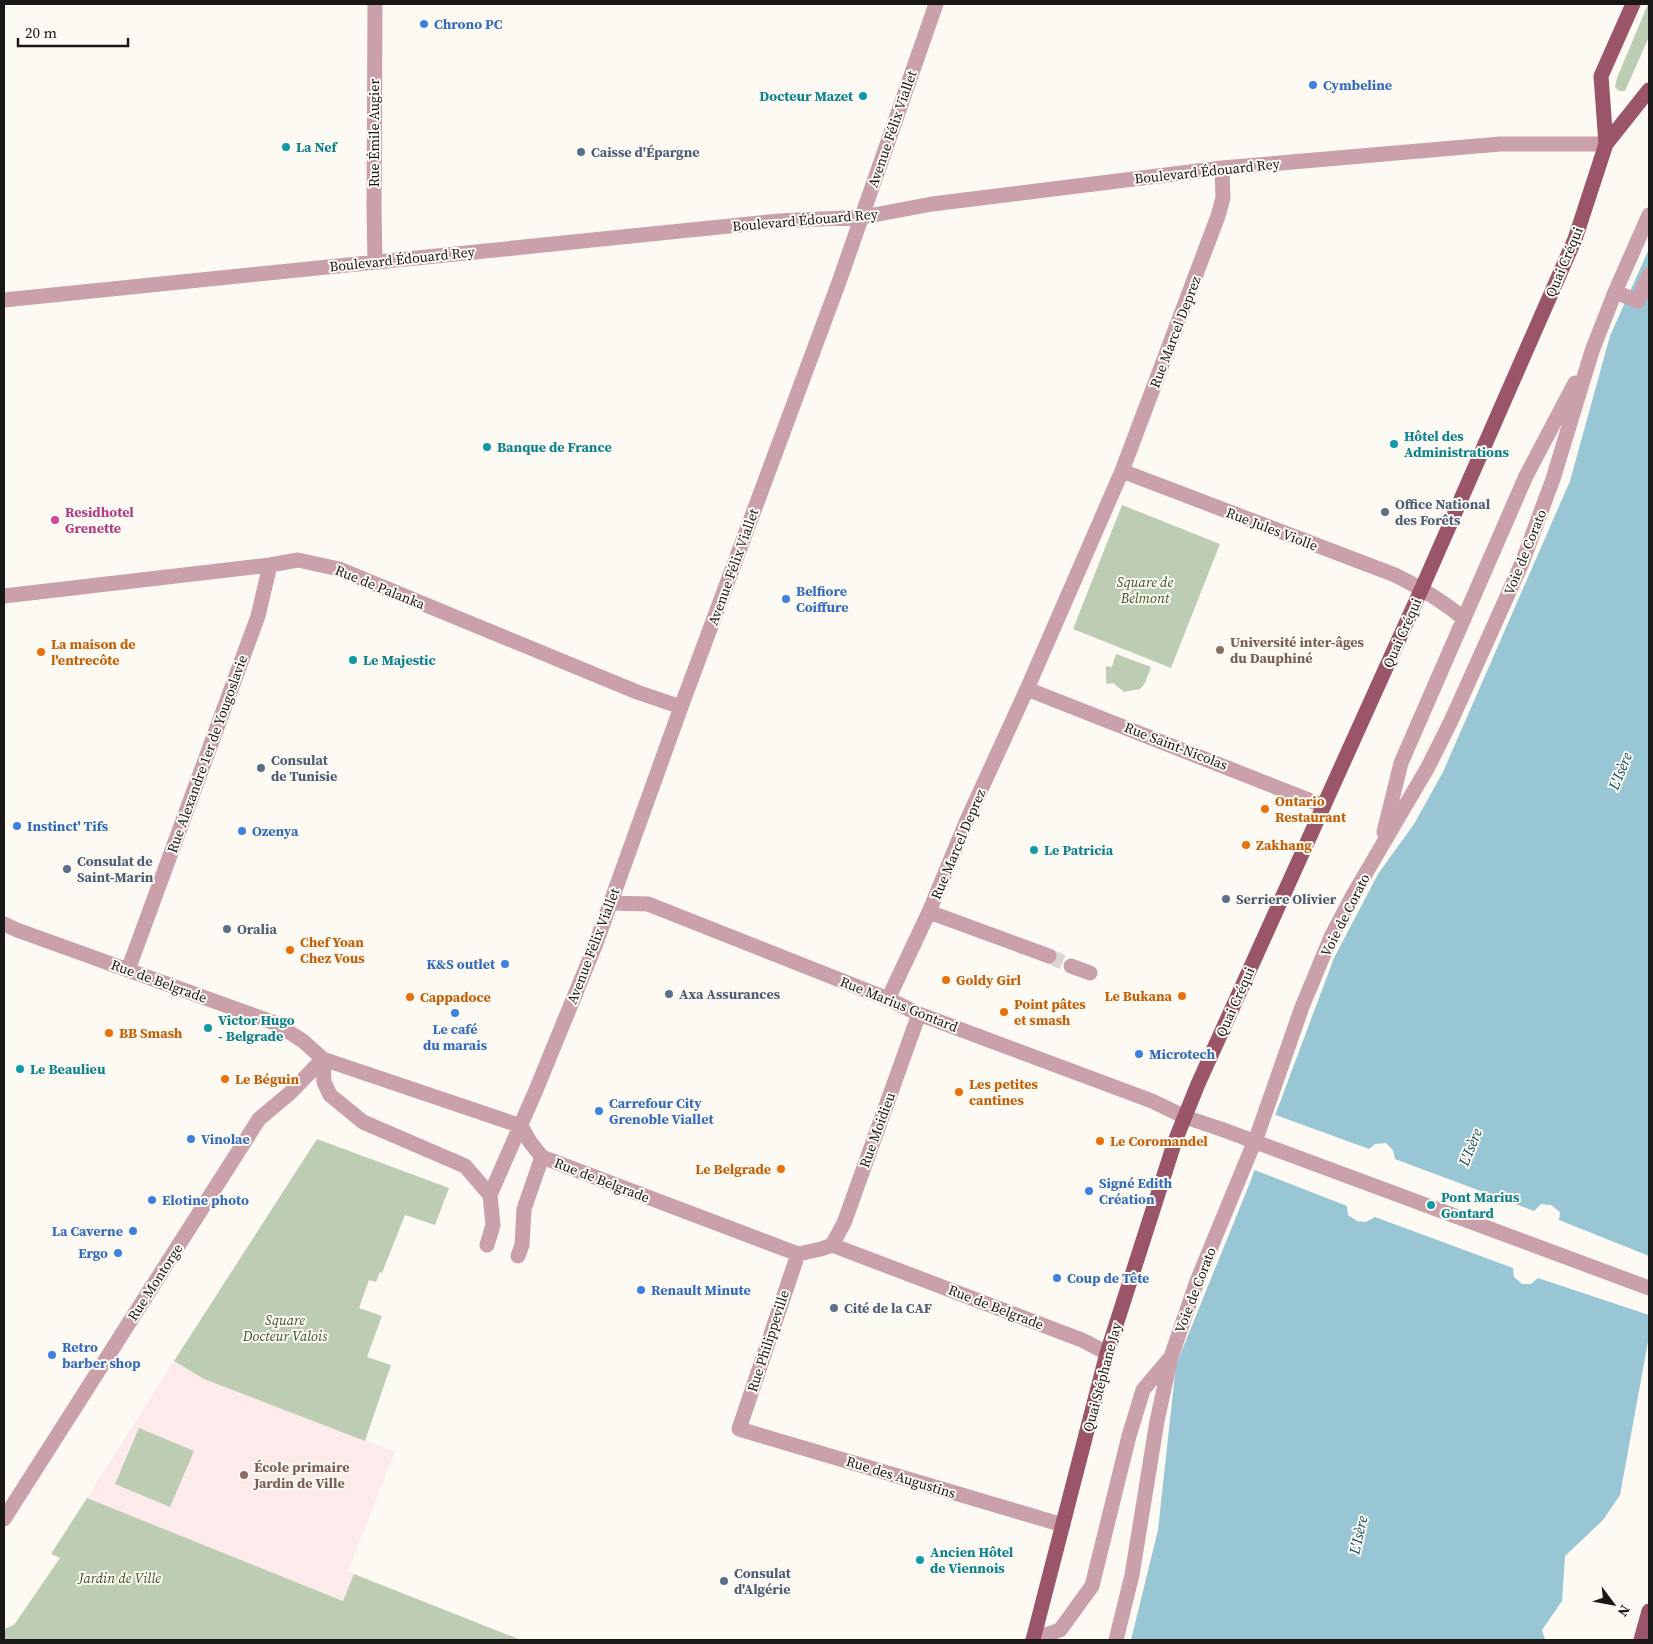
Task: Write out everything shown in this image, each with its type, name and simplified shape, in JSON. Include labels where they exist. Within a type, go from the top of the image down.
[{"type":"main road","name":"Quai Créqui","points":[[1606,144],[1601,76],[1633,4]]},
{"type":"main road","name":"Quai Créqui","points":[[1185,1117],[1198,1084],[1422,588],[1575,239],[1606,144],[1649,90]]},
{"type":"main road","name":"Quai Stéphane Jay","points":[[1033,1640],[1107,1353],[1169,1158],[1185,1117]]},
{"type":"main road","points":[[1641,1640],[1649,1611]]},
{"type":"street","name":"Rue Émile Augier","points":[[375,4],[375,262]]},
{"type":"street","name":"Avenue Félix Viallet","points":[[490,1195],[521,1126],[589,962],[862,217],[912,68],[936,4]]},
{"type":"street","name":"Boulevard Édouard Rey","points":[[4,300],[778,221],[862,217],[932,204],[1222,168],[1500,144],[1606,144]]},
{"type":"street","name":"Rue Marcel Deprez","points":[[888,999],[929,912],[967,820],[1027,689],[1122,471],[1218,216],[1223,198],[1222,168]]},
{"type":"street","name":"Voie de Corato","points":[[1116,1640],[1132,1575],[1157,1421],[1171,1358],[1197,1281],[1258,1133],[1302,1007],[1336,929],[1353,895],[1428,767],[1451,721],[1522,563],[1553,479],[1592,350],[1649,215]]},
{"type":"street","points":[[1615,292],[1638,301],[1649,275]]},
{"type":"street","points":[[1380,850],[1402,763],[1526,476],[1592,350]]},
{"type":"street","name":"Rue Jules Violle","points":[[1122,471],[1396,575],[1422,588],[1447,604],[1464,619]]},
{"type":"street","name":"Rue de Palanka","points":[[4,596],[270,565],[298,560],[339,570],[637,692],[681,707]]},
{"type":"street","name":"Rue Alexandre 1er de Yougoslavie","points":[[128,970],[258,616],[270,565]]},
{"type":"street","name":"Rue Saint-Nicolas","points":[[1027,689],[1324,806]]},
{"type":"street","name":"Rue Marius Gontard","points":[[610,903],[648,904],[888,999],[919,1014],[1152,1101],[1185,1117]]},
{"type":"street","points":[[929,912],[1049,956]]},
{"type":"street","name":"Rue de Belgrade","points":[[4,924],[274,1023],[303,1041],[323,1059],[521,1126],[530,1142],[542,1157],[798,1254]]},
{"type":"street","points":[[1071,966],[1090,973]]},
{"type":"street","name":"Rue Moidieu","points":[[832,1244],[844,1223],[919,1014]]},
{"type":"street","points":[[323,1059],[324,1082],[330,1095],[356,1117],[363,1122],[465,1166],[490,1195],[493,1225],[488,1245]]},
{"type":"street","name":"Rue Montorge","points":[[4,1519],[259,1119],[290,1093],[323,1059]]},
{"type":"street","points":[[1185,1117],[1649,1288]]},
{"type":"street","points":[[518,1256],[522,1244],[524,1209],[542,1157]]},
{"type":"street","points":[[798,1254],[822,1249],[832,1244]]},
{"type":"street","name":"Rue de Belgrade","points":[[832,1244],[1082,1340],[1107,1353]]},
{"type":"street","name":"Rue Philippeville","points":[[739,1429],[798,1254]]},
{"type":"street","points":[[1033,1640],[1060,1630],[1092,1586],[1129,1436],[1143,1390],[1171,1358]]},
{"type":"street","name":"Rue des Augustins","points":[[739,1429],[1063,1525]]},
{"type":"shaded area","name":"École primaire Jardin de Ville","points":[[174,1361],[204,1379],[395,1452],[348,1571],[354,1574],[344,1601],[87,1498]]},
{"type":"green space","points":[[1648,4],[1649,37],[1625,91],[1619,91],[1615,87],[1617,78]]},
{"type":"green space","name":"Square de Belmont","points":[[1122,505],[1220,544],[1171,668],[1073,629]]},
{"type":"green space","points":[[1116,654],[1151,667],[1145,683],[1140,689],[1124,692],[1113,683],[1107,684],[1106,666],[1112,667]]},
{"type":"green space","name":"Square Docteur Valois","points":[[317,1139],[449,1188],[435,1225],[405,1215],[382,1273],[380,1272],[376,1282],[369,1280],[359,1308],[382,1316],[367,1357],[391,1365],[365,1441],[204,1379],[174,1361]]},
{"type":"green space","points":[[139,1428],[194,1451],[170,1507],[115,1484]]},
{"type":"green space","name":"Jardin de Ville","points":[[87,1498],[343,1601],[354,1574],[521,1640],[4,1640],[4,1629],[14,1625],[60,1558],[51,1554]]},
{"type":"water","name":"L'Isère","points":[[1649,249],[1649,1336],[1620,1495],[1603,1520],[1565,1556],[1562,1601],[1542,1630],[1545,1640],[1131,1640],[1158,1530],[1176,1365],[1249,1185],[1334,958],[1378,874],[1414,824],[1443,772],[1570,481],[1610,336]]},
{"type":"pier","name":"Pont Marius Gontard","points":[[1273,1114],[1369,1149],[1375,1144],[1386,1143],[1393,1150],[1395,1159],[1534,1211],[1541,1204],[1551,1205],[1560,1212],[1559,1220],[1649,1256],[1649,1315],[1538,1278],[1531,1284],[1522,1284],[1514,1277],[1513,1268],[1375,1217],[1366,1222],[1357,1221],[1348,1215],[1347,1206],[1252,1169]]},
{"type":"tunnel","points":[[1049,956],[1071,966]]},
{"type":"place","name":"Chrono PC","points":[[424,24]]},
{"type":"place","name":"Cymbeline","points":[[1313,85]]},
{"type":"place","name":"Docteur Mazet","points":[[863,96]]},
{"type":"place","name":"La Nef","points":[[286,147]]},
{"type":"place","name":"Caisse d'Épargne","points":[[581,152]]},
{"type":"place","name":"Hôtel des Administrations","points":[[1394,444]]},
{"type":"place","name":"Banque de France","points":[[487,447]]},
{"type":"place","name":"Office National des Forêts","points":[[1385,512]]},
{"type":"place","name":"Residhotel Grenette","points":[[55,520]]},
{"type":"place","name":"Belfiore Coiffure","points":[[786,599]]},
{"type":"place","name":"Université inter-âges du Dauphiné","points":[[1220,650]]},
{"type":"place","name":"La maison de l'entrecôte","points":[[41,652]]},
{"type":"place","name":"Le Majestic","points":[[353,660]]},
{"type":"place","name":"Consulat de Tunisie","points":[[261,768]]},
{"type":"place","name":"Ontario Restaurant","points":[[1265,809]]},
{"type":"place","name":"Instinct' Tifs","points":[[17,826]]},
{"type":"place","name":"Ozenya","points":[[242,831]]},
{"type":"place","name":"Zakhang","points":[[1246,845]]},
{"type":"place","name":"Le Patricia","points":[[1034,850]]},
{"type":"place","name":"Consulat de Saint-Marin","points":[[67,869]]},
{"type":"place","name":"Serriere Olivier","points":[[1226,899]]},
{"type":"place","name":"Oralia","points":[[227,929]]},
{"type":"place","name":"Chef Yoan Chez Vous","points":[[290,950]]},
{"type":"place","name":"K&S outlet","points":[[505,964]]},
{"type":"place","name":"Goldy Girl","points":[[946,980]]},
{"type":"place","name":"Axa Assurances","points":[[669,994]]},
{"type":"place","name":"Le Bukana","points":[[1182,996]]},
{"type":"place","name":"Cappadoce","points":[[410,997]]},
{"type":"place","name":"Point pâtes et smash","points":[[1004,1012]]},
{"type":"place","name":"Le café du marais","points":[[455,1013]]},
{"type":"place","name":"Victor Hugo - Belgrade","points":[[208,1028]]},
{"type":"place","name":"BB Smash","points":[[109,1033]]},
{"type":"place","name":"Microtech","points":[[1139,1054]]},
{"type":"place","name":"Le Beaulieu","points":[[20,1069]]},
{"type":"place","name":"Le Béguin","points":[[225,1079]]},
{"type":"place","name":"Les petites cantines","points":[[959,1092]]},
{"type":"place","name":"Carrefour City Grenoble Viallet","points":[[599,1111]]},
{"type":"place","name":"Vinolae","points":[[191,1139]]},
{"type":"place","name":"Le Coromandel","points":[[1100,1141]]},
{"type":"place","name":"Le Belgrade","points":[[781,1169]]},
{"type":"place","name":"Signé Edith Création","points":[[1089,1191]]},
{"type":"place","name":"Elotine photo","points":[[152,1200]]},
{"type":"place","name":"Pont Marius Gontard","points":[[1431,1205]]},
{"type":"place","name":"La Caverne","points":[[133,1231]]},
{"type":"place","name":"Ergo","points":[[118,1253]]},
{"type":"place","name":"Coup de Tête","points":[[1057,1278]]},
{"type":"place","name":"Renault Minute","points":[[641,1290]]},
{"type":"place","name":"Cité de la CAF","points":[[834,1308]]},
{"type":"place","name":"Retro barber shop","points":[[52,1355]]},
{"type":"place","name":"École primaire Jardin de Ville","points":[[244,1475]]},
{"type":"place","name":"Ancien Hôtel de Viennois","points":[[920,1560]]},
{"type":"place","name":"Consulat d'Algérie","points":[[724,1581]]}]
